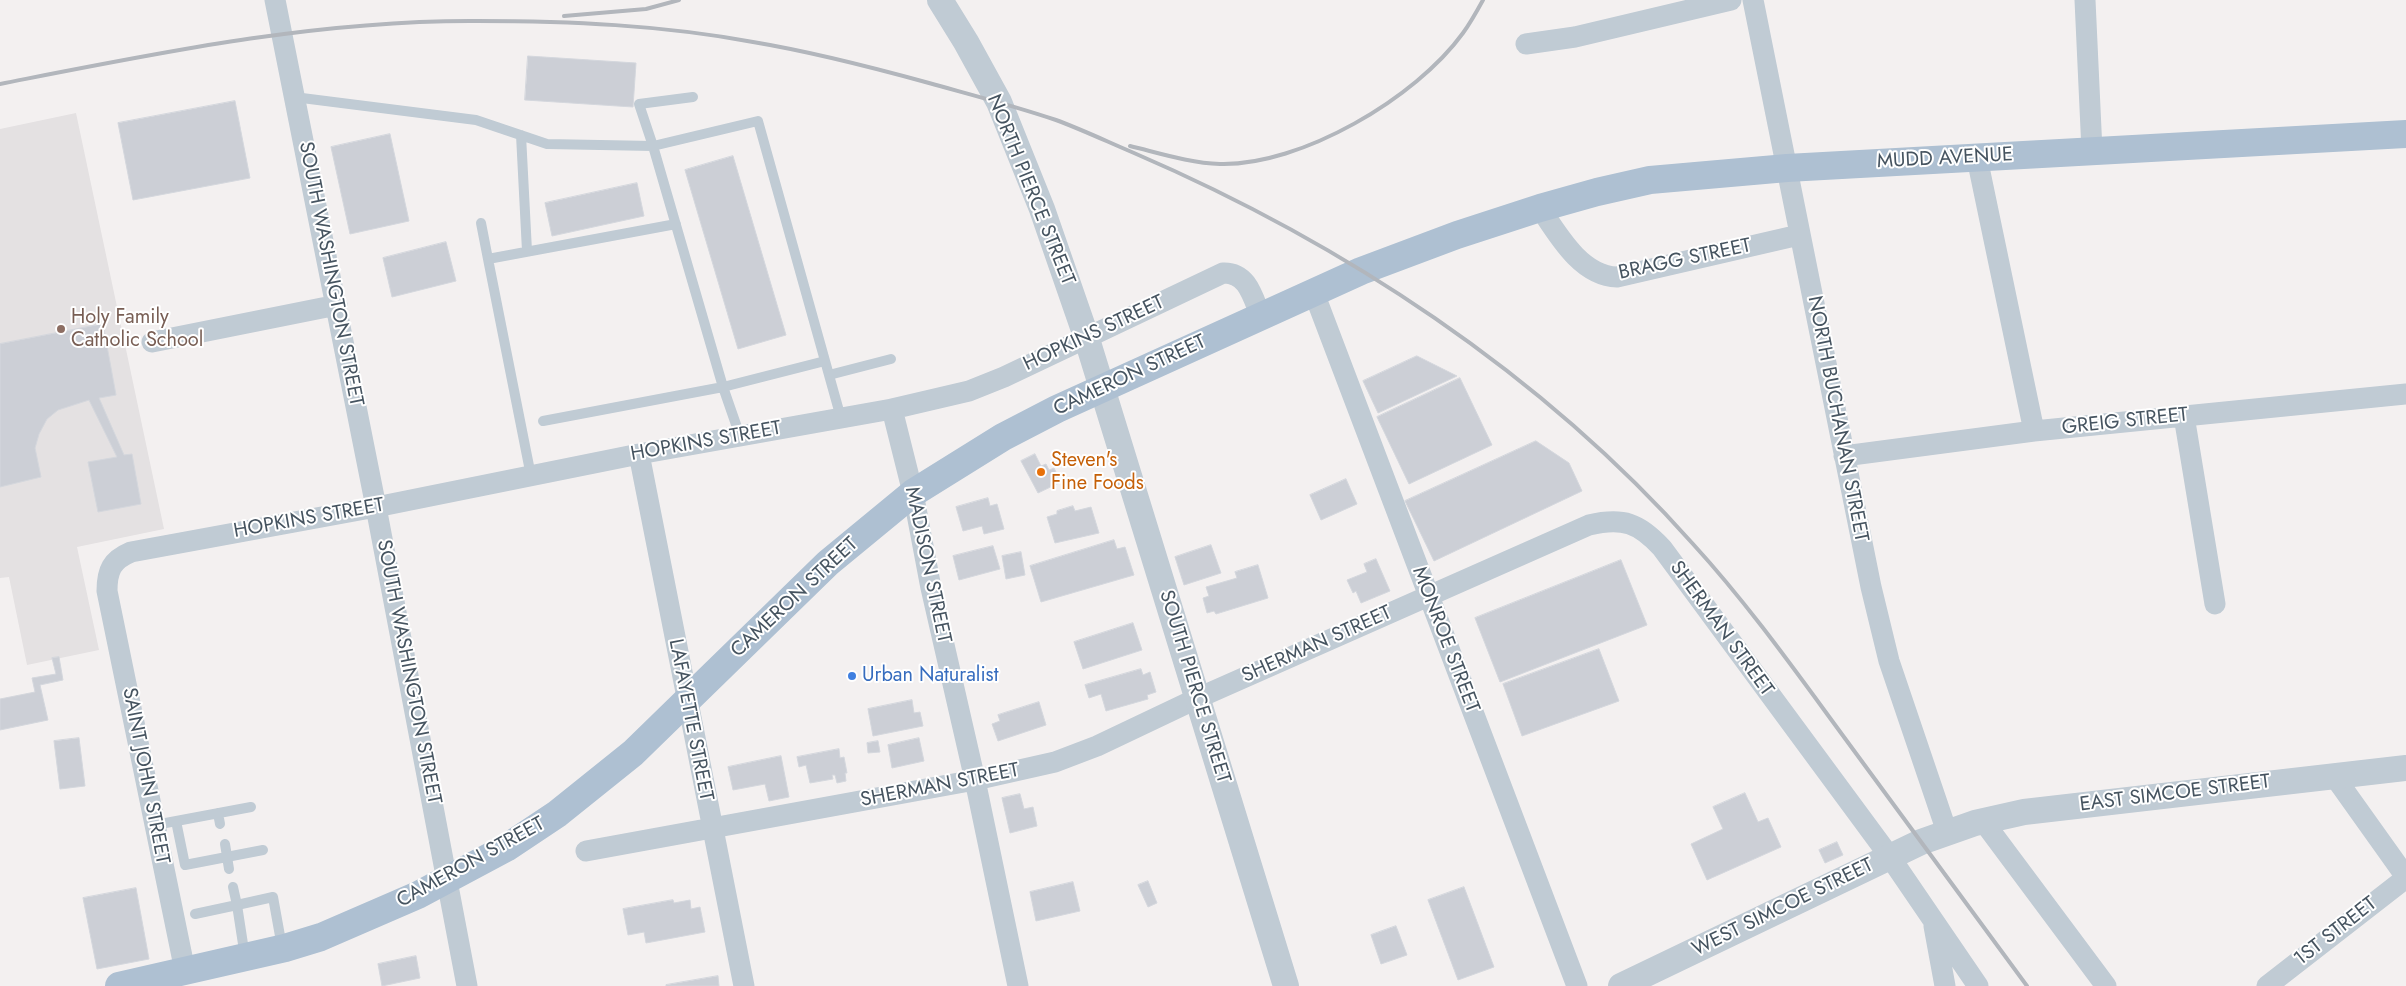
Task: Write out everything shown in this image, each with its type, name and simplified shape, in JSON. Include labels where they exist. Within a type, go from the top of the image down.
[{"type":"main road","name":"MUDD AVENUE","points":[[1490,225],[1540,208],[1650,180],[1788,168],[2406,134]]},
{"type":"main road","name":"CAMERON STREET","points":[[119,986],[186,979],[366,919],[506,848],[557,814],[633,753],[828,563],[913,493],[1003,437],[1102,388],[1361,271],[1490,225]]},
{"type":"street","name":"SOUTH WASHINGTON STREET","points":[[275,0],[337,305],[467,986]]},
{"type":"street","name":"NORTH PIERCE STREET","points":[[940,0],[998,102],[1042,209],[1102,388]]},
{"type":"street","points":[[1526,44],[1575,37],[1731,0]]},
{"type":"street","name":"NORTH BUCHANAN STREET","points":[[1753,0],[1871,587],[1889,661],[1947,832]]},
{"type":"street","points":[[2084,0],[2092,151]]},
{"type":"street","points":[[1977,158],[2034,431]]},
{"type":"street","name":"BRAGG STREET","points":[[1540,208],[1568,249],[1601,274],[1610,277],[1617,277],[1799,235]]},
{"type":"street","name":"HOPKINS STREET","points":[[110,567],[119,557],[131,552],[376,507],[639,454],[892,409],[969,391],[1224,273],[1239,275],[1245,280],[1262,317]]},
{"type":"street","name":"MONROE STREET","points":[[1314,293],[1577,986]]},
{"type":"street","points":[[152,342],[337,305]]},
{"type":"street","name":"SOUTH PIERCE STREET","points":[[1102,388],[1286,986]]},
{"type":"street","name":"GREIG STREET","points":[[1844,456],[2034,431],[2406,394]]},
{"type":"street","name":"MADISON STREET","points":[[892,409],[913,493],[931,588],[975,780],[1018,986]]},
{"type":"street","points":[[2184,416],[2215,604]]},
{"type":"street","name":"LAFAYETTE STREET","points":[[639,454],[711,828],[744,986]]},
{"type":"street","name":"SHERMAN STREET","points":[[586,851],[975,780],[1030,769],[1074,756],[1198,698],[1589,525],[1612,521],[1632,524],[1648,533],[1662,548],[1890,857],[1978,986]]},
{"type":"street","name":"SAINT JOHN STREET","points":[[110,567],[107,577],[107,590],[186,979]]},
{"type":"street","name":"EAST SIMCOE STREET","points":[[1947,832],[1982,821],[2033,810],[2406,768]]},
{"type":"street","points":[[2334,776],[2406,878]]},
{"type":"street","points":[[1982,821],[2106,986]]},
{"type":"street","name":"WEST SIMCOE STREET","points":[[1621,986],[1890,857],[1947,832]]},
{"type":"street","name":"1ST STREET","points":[[2267,986],[2406,878]]},
{"type":"street","points":[[1932,919],[1945,986]]},
{"type":"lane","points":[[294,97],[476,120],[547,144],[653,146],[758,120],[841,418]]},
{"type":"lane","points":[[693,97],[639,104],[723,387],[740,436]]},
{"type":"lane","points":[[521,135],[527,251]]},
{"type":"lane","points":[[481,223],[531,476]]},
{"type":"lane","points":[[488,259],[676,224]]},
{"type":"lane","points":[[829,375],[891,359]]},
{"type":"lane","points":[[544,421],[723,387],[825,361]]},
{"type":"lane","points":[[155,825],[251,807]]},
{"type":"lane","points":[[218,813],[220,824]]},
{"type":"lane","points":[[176,821],[185,866],[264,850]]},
{"type":"lane","points":[[225,844],[229,869]]},
{"type":"lane","points":[[233,887],[245,958]]},
{"type":"lane","points":[[195,914],[273,897],[283,948]]},
{"type":"shaded area","name":"Holy Family Catholic School","points":[[76,113],[164,529],[77,547],[99,650],[27,665],[9,577],[0,578],[0,129]]},
{"type":"building","points":[[528,56],[636,63],[633,107],[525,100]]},
{"type":"building","points":[[235,101],[250,178],[133,200],[118,123]]},
{"type":"building","points":[[390,134],[409,221],[350,234],[331,147]]},
{"type":"building","points":[[733,156],[786,335],[738,349],[685,170]]},
{"type":"building","points":[[637,183],[644,216],[552,236],[545,203]]},
{"type":"building","points":[[446,242],[456,281],[392,297],[383,258]]},
{"type":"building","points":[[103,324],[116,395],[99,398],[124,455],[132,454],[141,504],[98,512],[88,462],[117,457],[89,400],[58,410],[47,419],[39,434],[35,448],[41,477],[0,487],[0,344]]},
{"type":"building","points":[[1417,356],[1457,376],[1378,413],[1363,381]]},
{"type":"building","points":[[1460,378],[1492,445],[1409,484],[1377,417]]},
{"type":"building","points":[[1536,441],[1569,463],[1582,491],[1434,561],[1405,501]]},
{"type":"building","name":"Steven's Fine Foods","points":[[1035,454],[1041,466],[1046,464],[1049,470],[1054,468],[1061,482],[1038,493],[1021,461]]},
{"type":"building","points":[[1346,479],[1357,504],[1321,520],[1310,495]]},
{"type":"building","points":[[988,498],[990,506],[997,504],[1004,529],[984,534],[982,526],[963,531],[956,507]]},
{"type":"building","points":[[1073,506],[1075,511],[1091,507],[1099,533],[1055,543],[1047,517],[1057,514],[1057,511]]},
{"type":"building","points":[[1114,540],[1117,549],[1125,547],[1134,575],[1041,602],[1030,566]]},
{"type":"building","points":[[1211,545],[1221,573],[1184,585],[1175,557]]},
{"type":"building","points":[[993,546],[1000,569],[959,580],[953,556]]},
{"type":"building","points":[[1021,552],[1025,575],[1006,579],[1002,556]]},
{"type":"building","points":[[1376,559],[1390,591],[1361,603],[1356,591],[1353,593],[1347,580],[1367,572],[1364,564]]},
{"type":"building","points":[[1621,560],[1647,625],[1500,682],[1475,618]]},
{"type":"building","points":[[1258,565],[1268,598],[1216,614],[1214,611],[1207,613],[1203,598],[1209,596],[1206,587],[1237,578],[1235,572]]},
{"type":"building","points":[[1133,623],[1142,650],[1083,669],[1074,642]]},
{"type":"building","points":[[1599,649],[1619,701],[1522,736],[1503,684]]},
{"type":"building","points":[[59,657],[63,680],[40,685],[48,720],[0,730],[0,699],[35,692],[32,678],[56,674],[52,658]]},
{"type":"building","points":[[1141,669],[1143,675],[1150,672],[1156,692],[1147,695],[1148,699],[1106,711],[1101,694],[1089,698],[1085,685]]},
{"type":"building","points":[[912,700],[914,713],[920,712],[923,726],[873,736],[868,709]]},
{"type":"building","points":[[1039,702],[1046,725],[998,741],[992,724],[1000,721],[998,715]]},
{"type":"building","points":[[79,738],[85,786],[60,789],[54,741]]},
{"type":"building","points":[[919,738],[924,761],[892,768],[888,745]]},
{"type":"building","points":[[878,741],[880,752],[868,753],[867,743]]},
{"type":"building","points":[[839,749],[840,758],[844,757],[847,773],[845,773],[846,781],[837,783],[835,775],[832,775],[833,779],[810,783],[806,765],[799,767],[797,757]]},
{"type":"building","points":[[781,756],[789,797],[769,801],[765,784],[733,790],[728,767]]},
{"type":"building","points":[[1745,793],[1758,822],[1768,818],[1781,847],[1707,880],[1691,844],[1723,829],[1713,807]]},
{"type":"building","points":[[1020,794],[1024,809],[1033,807],[1037,826],[1010,833],[1002,798]]},
{"type":"building","points":[[1837,842],[1843,855],[1825,863],[1819,850]]},
{"type":"building","points":[[1148,881],[1157,903],[1148,907],[1138,885]]},
{"type":"building","points":[[1073,882],[1080,911],[1036,921],[1030,892]]},
{"type":"building","points":[[1464,887],[1494,967],[1458,980],[1428,900]]},
{"type":"building","points":[[136,888],[149,959],[97,969],[83,898]]},
{"type":"building","points":[[673,900],[674,903],[690,900],[691,909],[700,907],[705,932],[646,943],[644,932],[628,935],[623,909]]},
{"type":"building","points":[[1396,926],[1407,955],[1381,964],[1371,935]]},
{"type":"building","points":[[416,956],[420,978],[382,986],[378,964]]},
{"type":"building","points":[[718,976],[719,986],[666,986],[666,985]]},
{"type":"railway","points":[[564,16],[646,9],[679,0]]},
{"type":"railway","points":[[1130,146],[1186,160],[1220,164],[1252,162],[1286,154],[1320,141],[1354,124],[1387,104],[1417,81],[1463,33],[1483,0]]},
{"type":"railway","points":[[0,84],[237,40],[357,26],[477,21],[615,25],[719,36],[798,50],[864,66],[1041,115],[1134,153],[1212,189],[1288,228],[1363,271],[1435,318],[1504,369],[1571,423],[1634,482],[1713,566],[1806,685],[2027,986]]},
{"type":"place","name":"Holy Family Catholic School","points":[[61,329]]},
{"type":"place","name":"Steven's Fine Foods","points":[[1041,472]]},
{"type":"place","name":"Urban Naturalist","points":[[852,676]]}]
